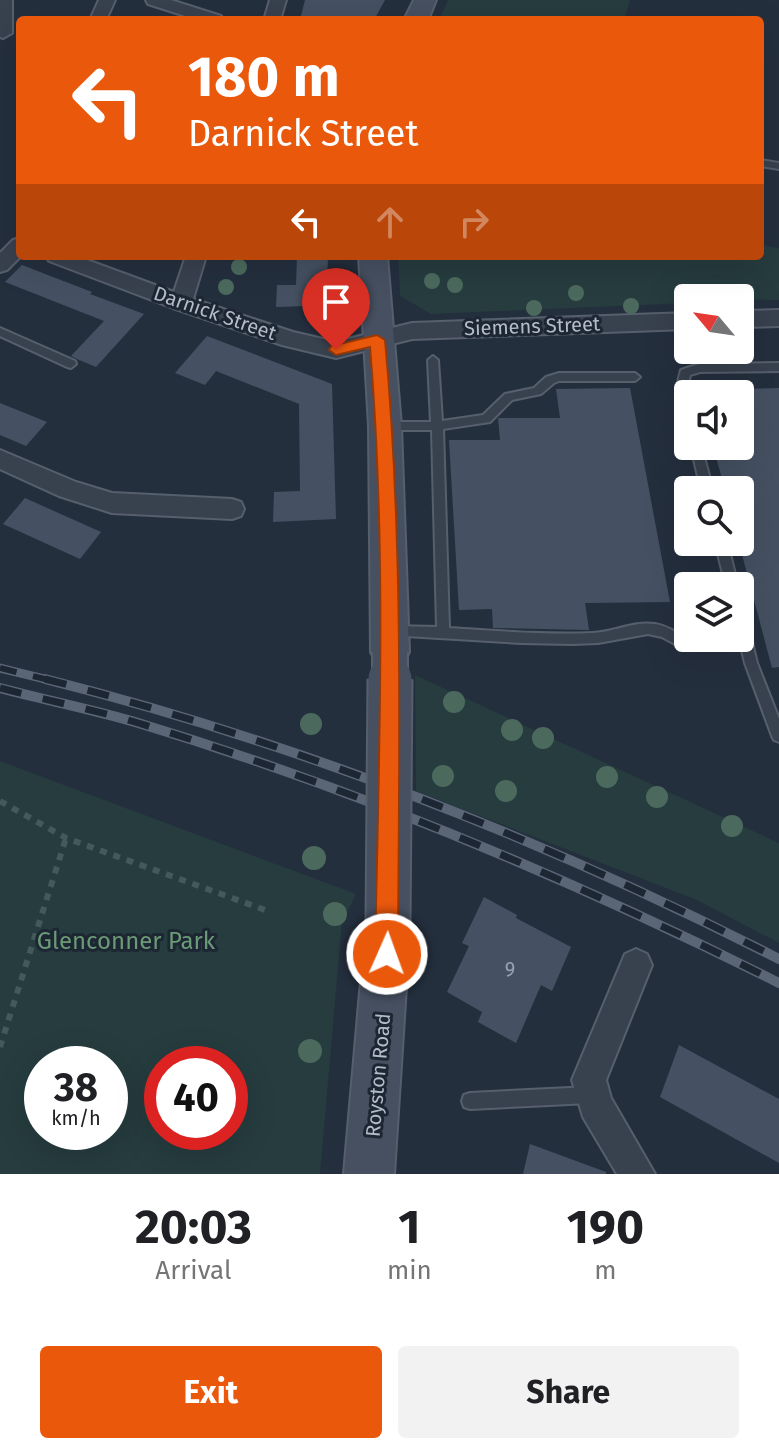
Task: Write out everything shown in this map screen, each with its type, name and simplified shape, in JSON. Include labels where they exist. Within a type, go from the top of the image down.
[{"type":"street","points":[[4,0],[8,33]]},
{"type":"street","points":[[154,0],[203,16]]},
{"type":"street","points":[[0,265],[15,238]]},
{"type":"street","name":"Darnick Street","points":[[67,260],[181,303],[290,339],[336,350],[377,340]]},
{"type":"street","points":[[181,303],[195,260]]},
{"type":"street","name":"Royston Road","points":[[369,1174],[382,1044],[388,924],[390,642],[385,426],[373,260]]},
{"type":"street","points":[[754,319],[779,318]]},
{"type":"street","name":"Siemens Street","points":[[377,340],[412,331],[674,322]]},
{"type":"street","points":[[0,459],[68,489],[112,503],[232,509]]},
{"type":"street","points":[[636,965],[591,1071],[590,1095],[637,1174]]},
{"type":"lane","points":[[0,332],[71,364]]},
{"type":"lane","points":[[433,360],[443,632]]},
{"type":"lane","points":[[684,380],[685,373],[699,368],[779,367]]},
{"type":"lane","points":[[385,426],[437,426],[486,419],[509,397],[537,391],[559,377],[635,377]]},
{"type":"lane","points":[[390,642],[443,632],[562,640],[611,637],[644,629],[660,630],[674,638]]},
{"type":"lane","points":[[748,652],[779,736]]},
{"type":"lane","points":[[470,1101],[590,1095]]},
{"type":"path","points":[[0,801],[66,838],[268,911]]},
{"type":"path","points":[[0,1047],[66,838]]},
{"type":"green space","points":[[448,0],[630,0],[625,16],[441,16]]},
{"type":"green space","points":[[764,246],[779,248],[779,300],[754,299],[754,284],[674,284],[674,304],[431,314],[400,296],[398,260],[764,260]]},
{"type":"green space","points":[[415,675],[779,843],[779,943],[697,900],[416,791]]},
{"type":"green space","name":"Glenconner Park","points":[[0,761],[356,894],[342,922],[320,1174],[0,1174]]},
{"type":"building","points":[[305,0],[385,0],[376,16],[301,16]]},
{"type":"building","points":[[297,260],[328,260],[327,291],[308,306],[276,307],[277,285],[296,285]]},
{"type":"building","points":[[22,265],[144,314],[96,367],[71,356],[104,321],[5,282]]},
{"type":"building","points":[[207,336],[332,384],[336,519],[273,522],[274,492],[300,491],[299,404],[216,371],[205,385],[175,373]]},
{"type":"building","points":[[630,388],[670,602],[585,603],[589,630],[493,628],[492,609],[459,610],[449,440],[500,440],[498,418],[560,418],[556,389]]},
{"type":"building","points":[[779,388],[779,667],[772,668],[754,600],[754,572],[747,572],[742,556],[754,556],[754,476],[721,476],[717,460],[754,460],[754,389]]},
{"type":"building","points":[[0,403],[47,422],[26,446],[0,435]]},
{"type":"building","points":[[25,498],[101,532],[80,559],[3,524]]},
{"type":"building","points":[[484,897],[571,947],[552,991],[541,985],[516,1043],[478,1022],[482,1012],[447,992],[469,946],[462,943]]},
{"type":"building","points":[[679,1045],[779,1099],[779,1163],[660,1097]]},
{"type":"building","points":[[530,1144],[606,1172],[606,1174],[523,1174]]},
{"type":"railway","points":[[0,668],[46,679]]},
{"type":"railway","points":[[46,679],[53,681]]},
{"type":"railway","points":[[46,679],[234,733],[420,798],[602,874],[779,959]]},
{"type":"railway","points":[[0,688],[135,722],[300,776],[382,807],[543,872],[779,983]]},
{"type":"route","points":[[336,350],[377,340],[385,426],[390,652],[387,954]]}]
